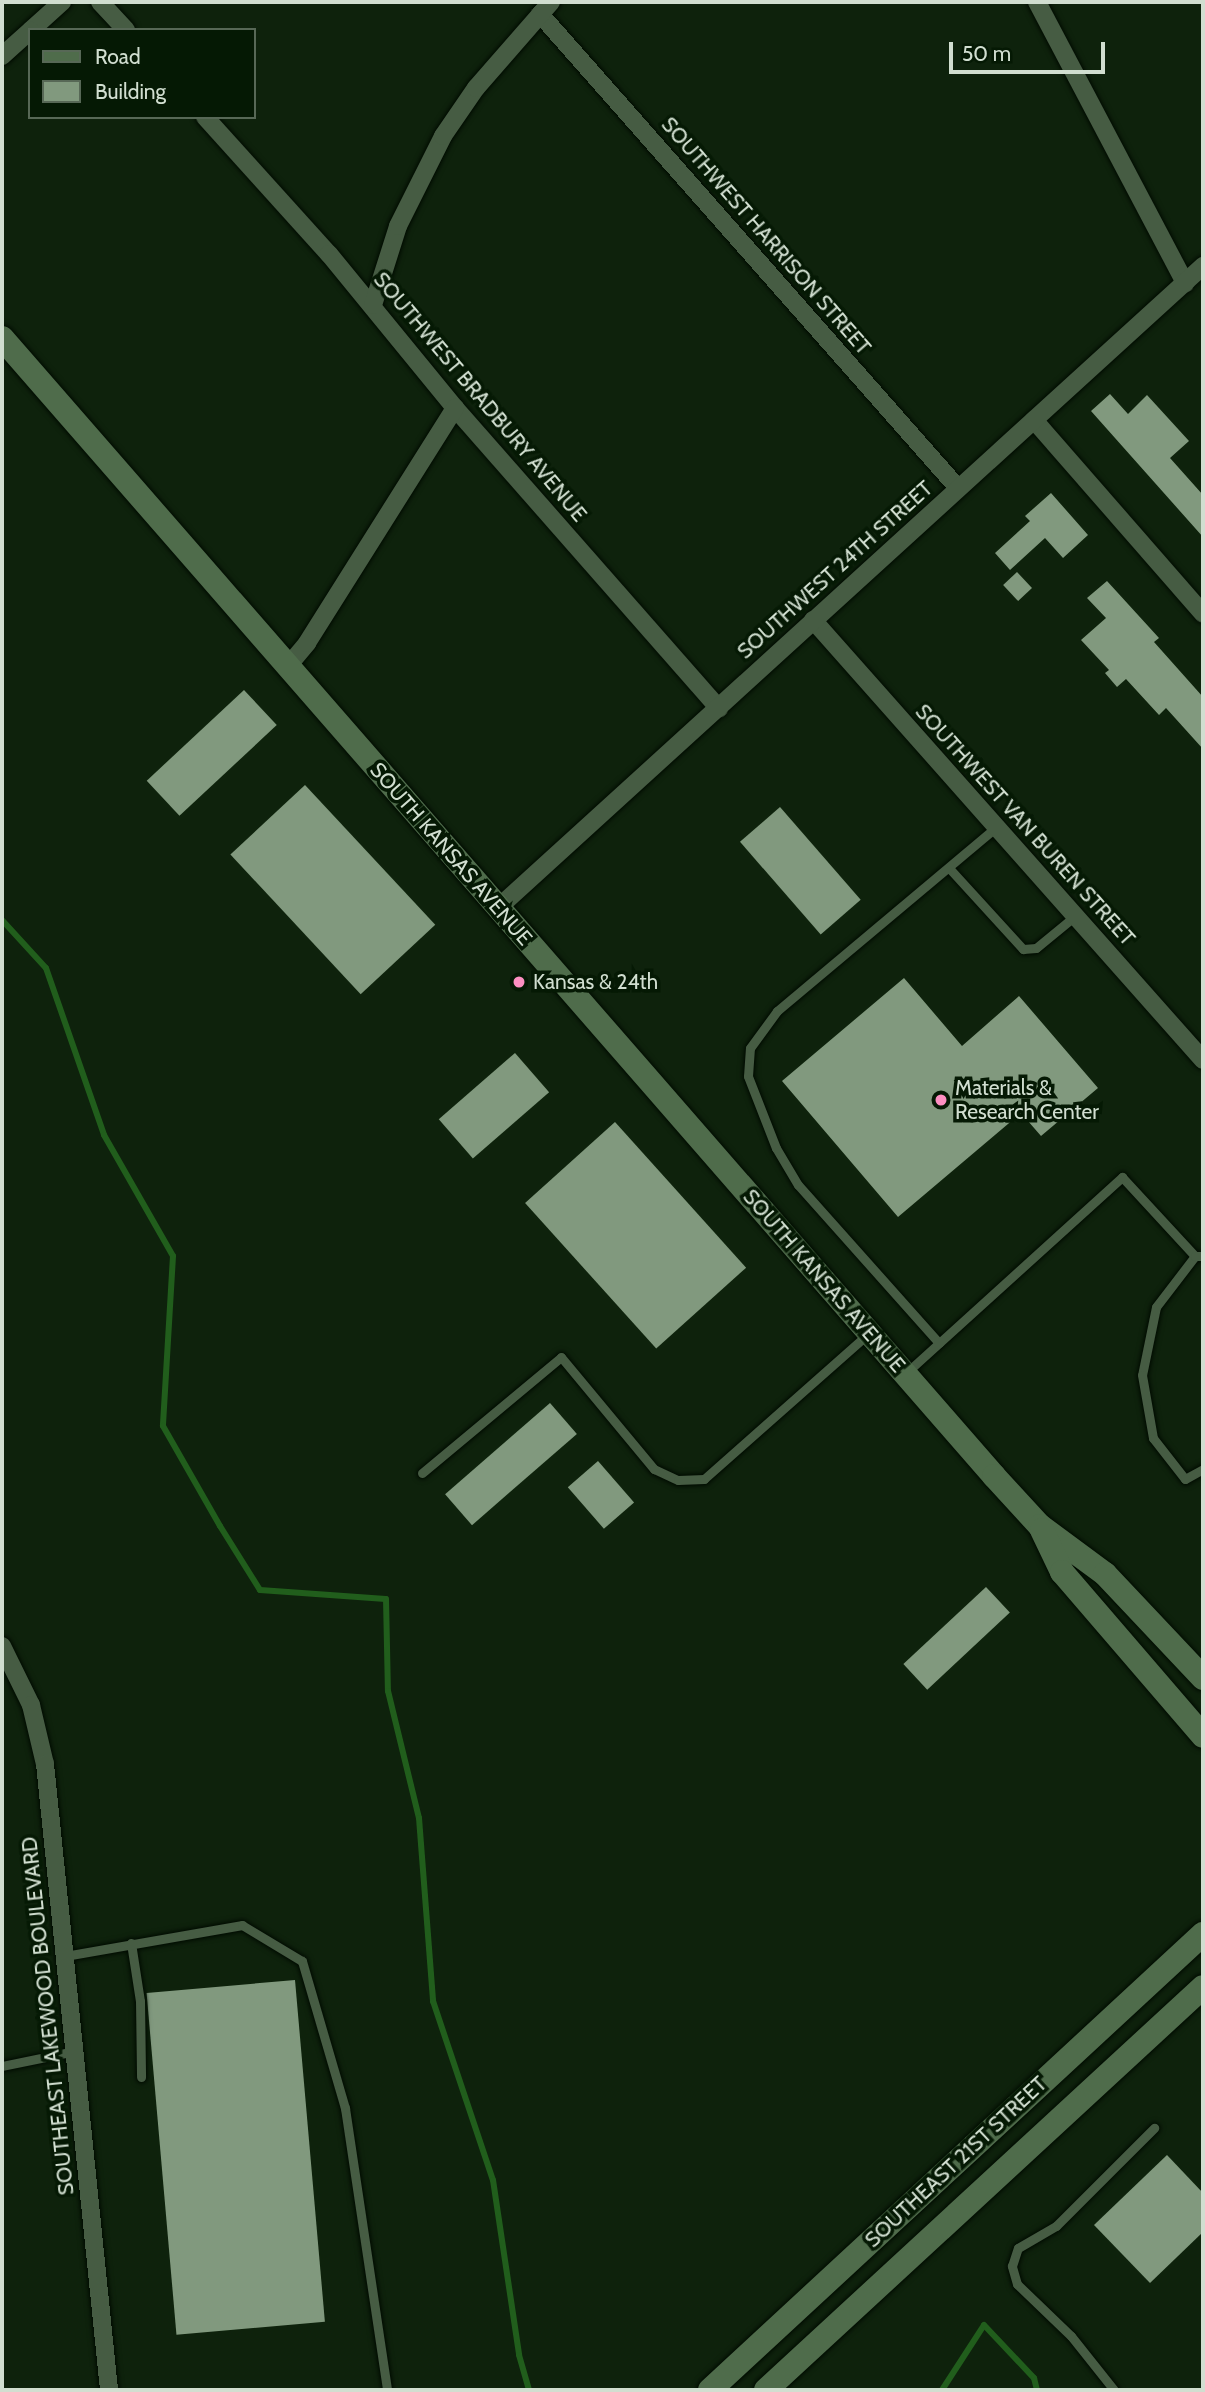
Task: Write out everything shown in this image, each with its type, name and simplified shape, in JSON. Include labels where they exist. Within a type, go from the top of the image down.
[{"type":"main road","name":"SOUTH KANSAS AVENUE","points":[[2,338],[1040,1526],[1105,1574],[1203,1678]]},
{"type":"main road","name":"SOUTH KANSAS AVENUE","points":[[1040,1526],[1062,1572],[1203,1736]]},
{"type":"main road","name":"SOUTHEAST 21ST STREET","points":[[710,2390],[1203,1934]]},
{"type":"main road","name":"SOUTHEAST 21ST STREET","points":[[766,2390],[1203,1987]]},
{"type":"street","points":[[32,28],[62,2]]},
{"type":"street","points":[[100,2],[123,28]]},
{"type":"street","points":[[1037,2],[1185,283]]},
{"type":"street","points":[[373,305],[398,226],[443,136],[477,88],[546,8]]},
{"type":"street","name":"SOUTHWEST HARRISON STREET","points":[[546,8],[958,488]]},
{"type":"street","points":[[2,56],[28,32]]},
{"type":"street","name":"SOUTHWEST BRADBURY AVENUE","points":[[207,119],[373,305],[455,408],[719,708]]},
{"type":"street","name":"SOUTHWEST 24TH STREET","points":[[498,908],[1203,266]]},
{"type":"street","points":[[288,666],[307,643],[455,408]]},
{"type":"street","points":[[1034,420],[1203,614]]},
{"type":"street","name":"SOUTHWEST VAN BUREN STREET","points":[[813,620],[1203,1060]]},
{"type":"street","name":"SOUTHEAST LAKEWOOD BOULEVARD","points":[[2,1646],[38,1728],[65,1956],[109,2390]]},
{"type":"lane","points":[[939,1343],[798,1185],[776,1148],[748,1076],[750,1048],[778,1011],[996,827]]},
{"type":"lane","points":[[949,868],[1023,949],[1036,948],[1075,916]]},
{"type":"lane","points":[[905,1374],[1122,1177],[1199,1256],[1156,1307],[1142,1375],[1153,1438],[1185,1479],[1203,1469]]},
{"type":"lane","points":[[422,1473],[561,1357],[654,1469],[678,1480],[704,1479],[870,1333]]},
{"type":"lane","points":[[65,1956],[242,1925],[302,1961],[345,2108],[387,2390]]},
{"type":"lane","points":[[131,1943],[140,2001],[141,2077]]},
{"type":"lane","points":[[2,2066],[75,2051]]},
{"type":"lane","points":[[1114,2390],[1071,2336],[1012,2278],[1018,2248],[1056,2226],[1154,2128]]},
{"type":"building","points":[[1110,394],[1128,414],[1147,395],[1189,441],[1170,458],[1203,495],[1203,537],[1091,411]]},
{"type":"building","points":[[1051,493],[1088,535],[1063,558],[1045,538],[1010,570],[995,553],[1030,521],[1025,516]]},
{"type":"building","points":[[1017,572],[1032,588],[1018,601],[1003,585]]},
{"type":"building","points":[[1107,581],[1159,638],[1154,642],[1203,697],[1203,749],[1166,708],[1159,715],[1126,679],[1117,687],[1105,673],[1109,670],[1081,640],[1106,618],[1087,598]]},
{"type":"building","points":[[244,690],[277,725],[179,816],[147,781]]},
{"type":"building","points":[[305,785],[435,925],[361,994],[230,855]]},
{"type":"building","points":[[780,807],[861,900],[821,935],[740,842]]},
{"type":"building","name":"Materials & Research Center","points":[[904,978],[962,1046],[1019,996],[1098,1088],[1041,1136],[1021,1113],[898,1217],[782,1081]]},
{"type":"building","points":[[515,1053],[549,1092],[473,1159],[439,1119]]},
{"type":"building","points":[[615,1122],[746,1268],[656,1349],[525,1203]]},
{"type":"building","points":[[550,1403],[577,1434],[472,1525],[445,1494]]},
{"type":"building","points":[[598,1461],[634,1503],[604,1529],[568,1487]]},
{"type":"building","points":[[986,1587],[1010,1613],[927,1690],[903,1664]]},
{"type":"building","points":[[295,1980],[325,2322],[176,2335],[147,1993]]},
{"type":"building","points":[[1167,2155],[1203,2193],[1203,2232],[1150,2283],[1094,2225]]},
{"type":"waterway","points":[[2,920],[46,968],[104,1135],[173,1256],[163,1426],[260,1590],[386,1599],[388,1691],[419,1818],[433,2001],[493,2180],[519,2355],[529,2390]]},
{"type":"waterway","points":[[942,2390],[984,2325],[1034,2378],[1037,2390]]},
{"type":"place","name":"Kansas & 24th","points":[[519,982]]},
{"type":"place","name":"Materials & Research Center","points":[[941,1100]]}]
